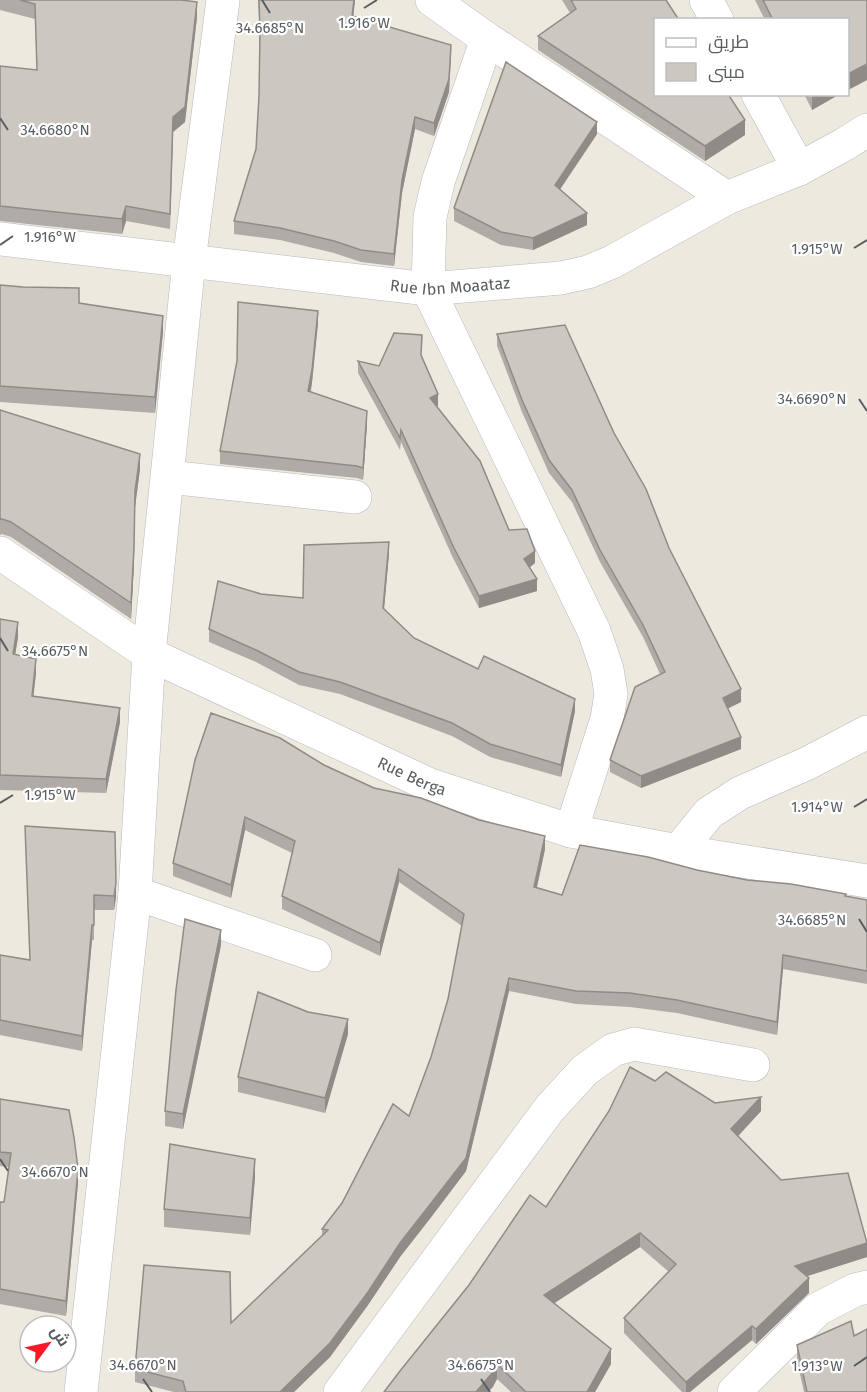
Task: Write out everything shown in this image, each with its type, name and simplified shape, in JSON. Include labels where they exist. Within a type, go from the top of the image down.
[{"type":"street","points":[[81,1392],[135,893],[149,654],[189,261],[223,0]]},
{"type":"street","points":[[432,0],[727,198]]},
{"type":"street","points":[[706,0],[716,18]]},
{"type":"street","points":[[487,39],[438,182],[430,217],[428,289],[594,631],[607,669],[611,694],[607,719],[571,831]]},
{"type":"street","points":[[759,96],[798,168]]},
{"type":"street","name":"Rue Ibn Moaataz","points":[[0,239],[428,289],[561,278],[588,272],[612,262],[727,198],[798,168],[867,130]]},
{"type":"street","points":[[168,477],[355,497]]},
{"type":"street","name":"Rue Berga","points":[[0,553],[149,654],[430,785],[571,831],[678,851],[867,881]]},
{"type":"street","points":[[678,851],[709,813],[740,793],[808,763],[867,732]]},
{"type":"street","points":[[135,893],[315,955]]},
{"type":"street","points":[[340,1392],[550,1108],[585,1070],[613,1050],[634,1044],[753,1065]]},
{"type":"street","points":[[734,1392],[818,1309],[855,1290],[867,1287]]},
{"type":"building","points":[[20,0],[181,0],[197,2],[185,107],[173,117],[170,214],[126,206],[122,219],[0,206],[0,66],[37,70],[35,4]]},
{"type":"building","points":[[259,0],[354,0],[352,16],[451,45],[449,79],[434,123],[415,117],[402,180],[394,254],[361,250],[280,228],[234,221],[256,149],[259,96]]},
{"type":"building","points":[[571,0],[666,0],[678,18],[654,18],[654,96],[729,96],[745,120],[705,146],[538,36],[576,9]]},
{"type":"building","points":[[763,0],[867,0],[867,64],[849,73],[849,18],[772,18]]},
{"type":"building","points":[[506,62],[597,122],[555,185],[587,213],[533,238],[501,232],[454,208]]},
{"type":"building","points":[[0,285],[79,288],[79,303],[163,316],[155,397],[0,386]]},
{"type":"building","points":[[238,302],[318,311],[308,391],[367,411],[363,468],[220,451],[237,361]]},
{"type":"building","points":[[565,325],[614,433],[646,489],[669,548],[741,689],[723,698],[741,737],[641,776],[610,760],[635,687],[665,672],[643,625],[600,550],[572,490],[549,460],[522,400],[497,334]]},
{"type":"building","points":[[394,333],[422,335],[421,355],[438,394],[430,398],[480,461],[509,530],[527,529],[535,551],[524,559],[537,579],[479,596],[453,546],[401,430],[400,438],[358,361],[379,366]]},
{"type":"building","points":[[0,410],[140,454],[135,491],[131,603],[11,522],[0,519]]},
{"type":"building","points":[[389,542],[383,608],[414,638],[478,669],[484,656],[575,699],[561,765],[490,744],[452,723],[340,682],[299,672],[209,629],[218,581],[261,594],[303,598],[304,545]]},
{"type":"building","points":[[0,619],[18,622],[13,654],[36,659],[32,696],[120,708],[106,779],[0,775]]},
{"type":"building","points":[[211,713],[280,738],[324,765],[374,788],[421,798],[479,820],[545,836],[534,887],[562,895],[580,845],[648,857],[747,880],[791,884],[867,900],[867,971],[783,955],[777,1022],[677,1000],[630,993],[576,991],[509,978],[466,1158],[400,1243],[368,1292],[330,1343],[280,1392],[186,1392],[183,1381],[135,1369],[144,1265],[230,1272],[231,1323],[328,1230],[322,1229],[342,1203],[393,1104],[409,1116],[431,1057],[448,999],[464,914],[399,869],[380,943],[282,896],[295,841],[245,817],[231,885],[173,863],[195,760]]},
{"type":"building","points":[[25,826],[115,832],[114,896],[94,895],[94,925],[92,925],[82,1036],[0,1020],[0,955],[30,960]]},
{"type":"building","points":[[185,919],[221,930],[183,1114],[165,1111]]},
{"type":"building","points":[[258,992],[308,1012],[348,1019],[325,1098],[238,1077]]},
{"type":"building","points":[[630,1067],[655,1081],[666,1072],[715,1103],[761,1097],[731,1129],[781,1180],[848,1173],[867,1243],[795,1266],[809,1278],[756,1329],[752,1326],[686,1382],[624,1318],[676,1264],[640,1233],[544,1295],[611,1349],[587,1392],[526,1392],[497,1364],[476,1392],[384,1392],[469,1285],[530,1195],[546,1207],[609,1111]]},
{"type":"building","points":[[0,1099],[69,1110],[78,1169],[66,1301],[0,1289],[0,1202],[4,1202],[11,1153],[0,1152]]},
{"type":"building","points":[[170,1144],[255,1159],[250,1218],[164,1209]]},
{"type":"building","points":[[851,1321],[854,1336],[867,1329],[867,1392],[807,1392],[797,1345]]}]
